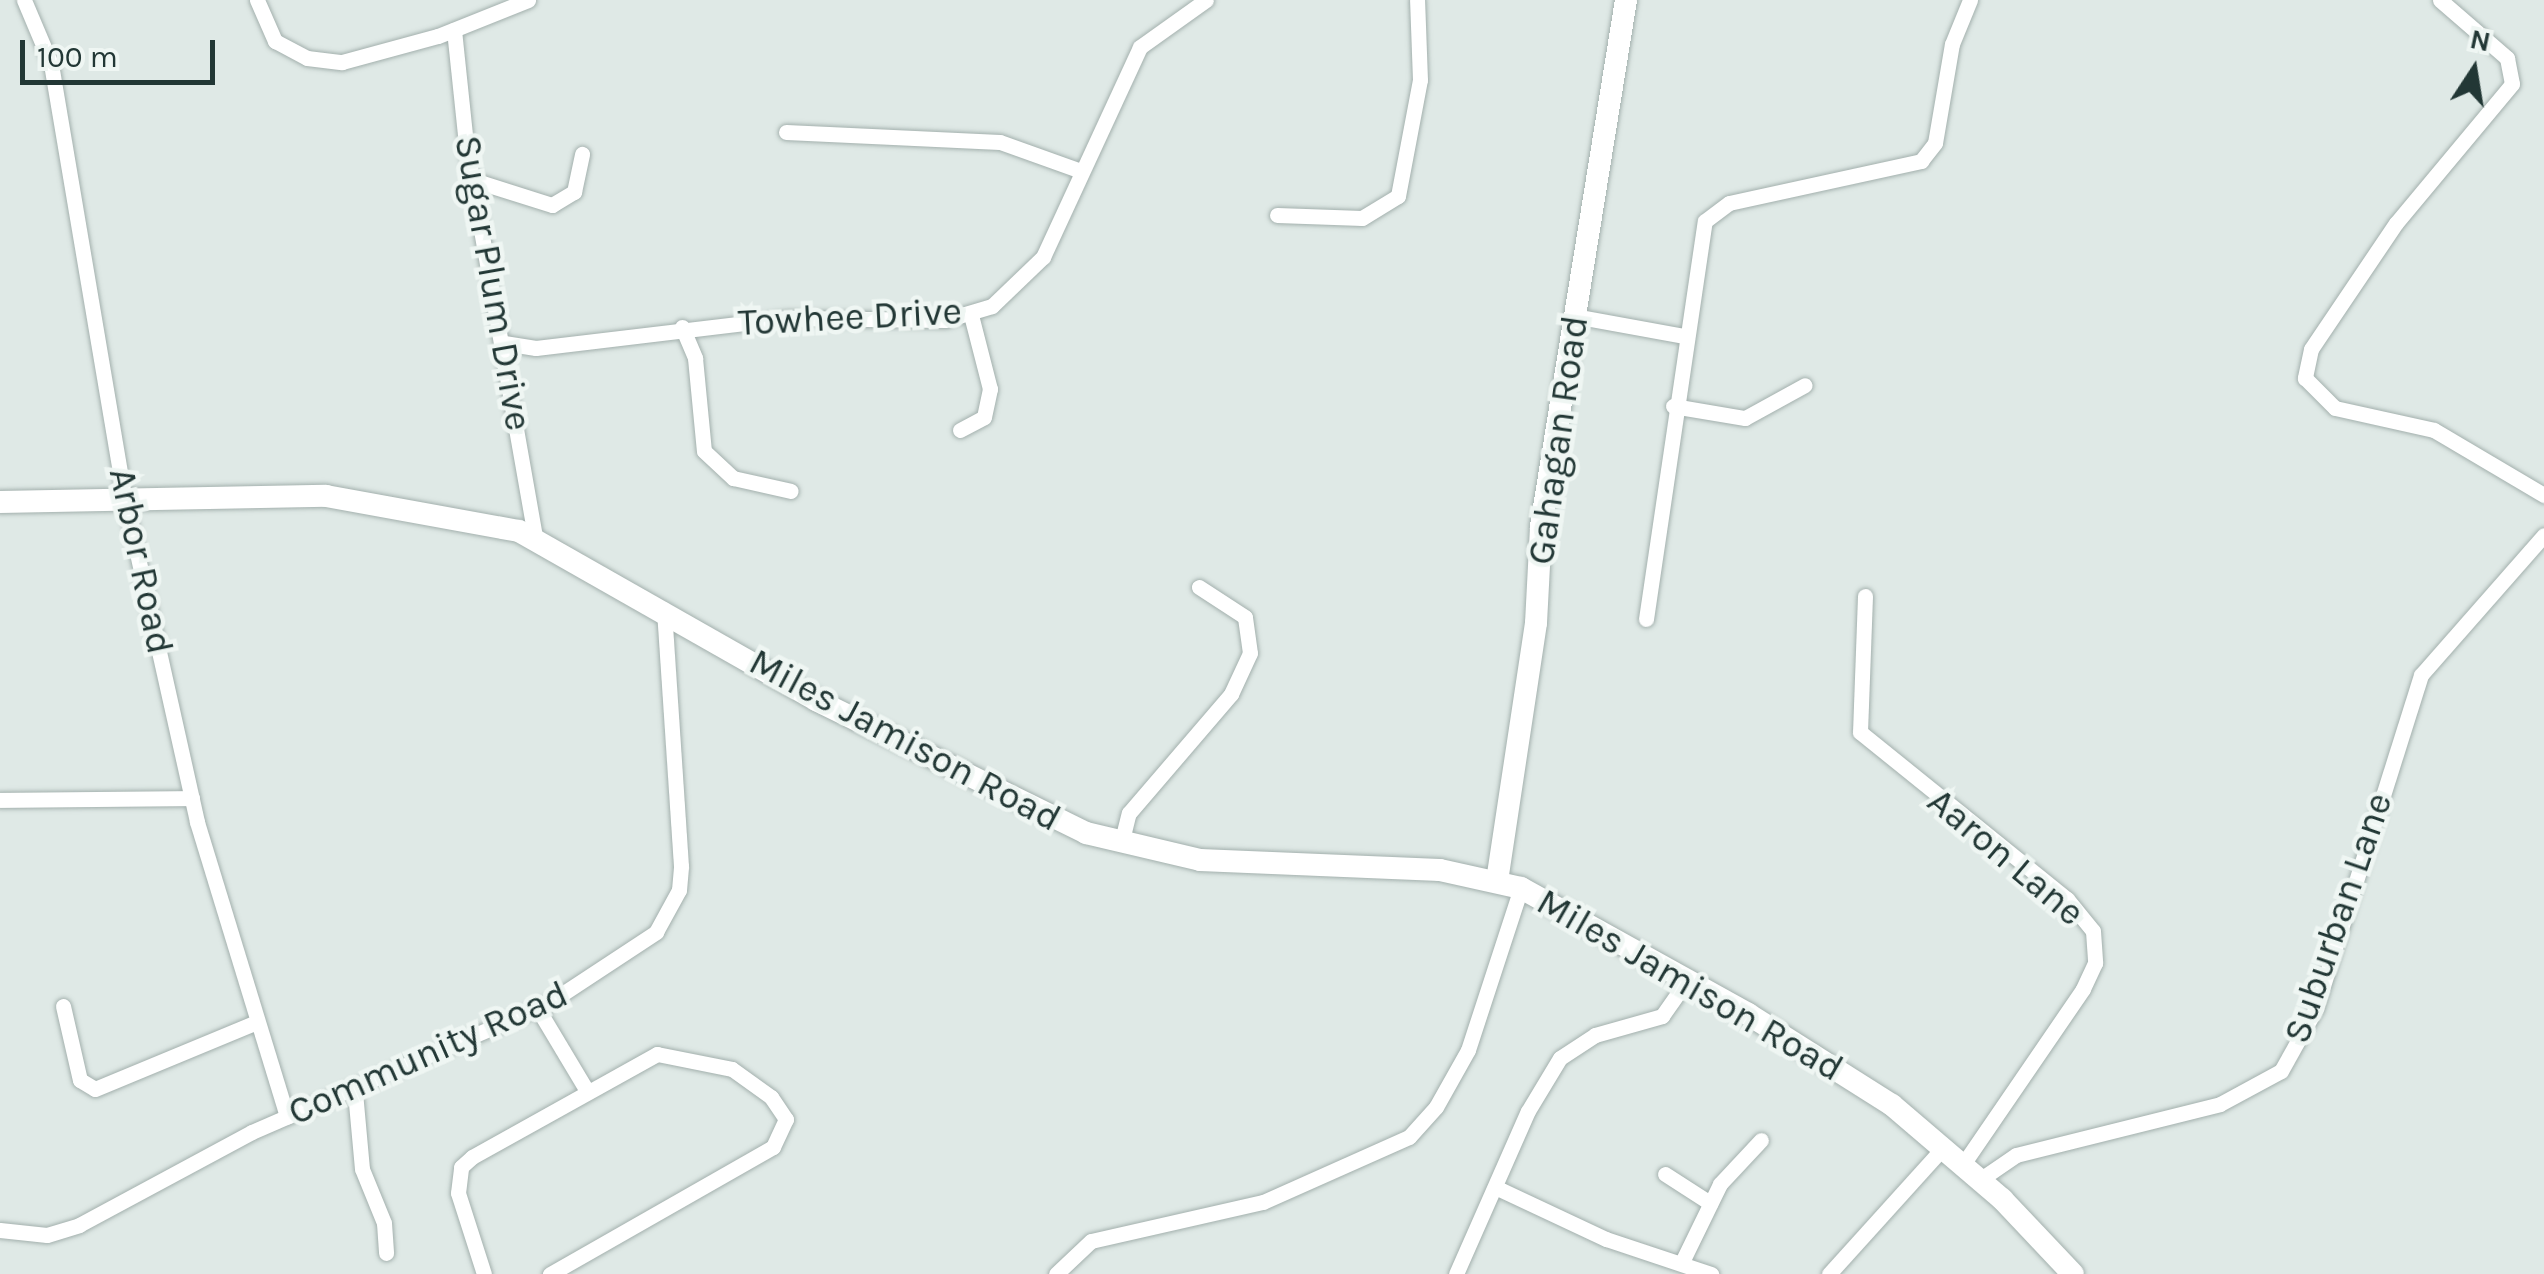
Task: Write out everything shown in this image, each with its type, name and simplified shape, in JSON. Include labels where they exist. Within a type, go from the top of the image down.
[{"type":"main road","name":"Gahagan Road","points":[[1497,881],[1574,316],[1626,0]]},
{"type":"main road","name":"Miles Jamison Road","points":[[0,502],[342,497],[535,537],[946,768],[1121,844],[1238,865],[1425,869],[1521,888],[1688,980],[1860,1084],[1981,1179],[2073,1274]]},
{"type":"street","name":"Arbor Road","points":[[24,0],[52,64],[127,499],[192,798],[287,1117]]},
{"type":"street","points":[[257,0],[275,41],[325,62],[362,60],[454,30],[528,0]]},
{"type":"street","name":"Towhee Drive","points":[[504,343],[536,348],[682,327],[971,315],[1007,297],[1037,266],[1140,47],[1206,0]]},
{"type":"street","points":[[1278,215],[1362,218],[1398,196],[1420,80],[1417,0]]},
{"type":"street","points":[[1646,619],[1673,406],[1702,229],[1720,206],[1898,172],[1930,153],[1952,44],[1970,0]]},
{"type":"street","points":[[2440,0],[2507,58],[2512,84],[2396,223],[2311,349],[2305,378],[2335,408],[2434,430],[2544,495]]},
{"type":"street","name":"Sugar Plum Drive","points":[[454,30],[535,537]]},
{"type":"street","points":[[786,132],[1000,142],[1081,170]]},
{"type":"street","points":[[476,181],[552,205],[574,192],[582,154]]},
{"type":"street","points":[[960,430],[984,416],[990,389],[971,315]]},
{"type":"street","points":[[1574,316],[1684,336]]},
{"type":"street","points":[[682,327],[696,358],[704,450],[722,473],[791,491]]},
{"type":"street","points":[[1673,406],[1745,418],[1804,385]]},
{"type":"street","name":"Suburban Lane","points":[[1981,1179],[2016,1155],[2220,1104],[2282,1071],[2316,1008],[2421,674],[2544,535]]},
{"type":"street","points":[[1121,844],[1129,813],[1231,694],[1250,653],[1245,617],[1198,587]]},
{"type":"street","name":"Aaron Lane","points":[[1864,596],[1860,732],[2067,899],[2094,931],[2095,963],[2083,989],[1963,1164]]},
{"type":"street","name":"Community Road","points":[[0,1230],[47,1235],[79,1225],[287,1117],[355,1092],[538,1008],[647,940],[679,890],[680,766],[664,609]]},
{"type":"street","points":[[0,800],[192,798]]},
{"type":"street","points":[[1056,1274],[1091,1241],[1263,1202],[1409,1137],[1436,1108],[1468,1050],[1521,888]]},
{"type":"street","points":[[1456,1274],[1494,1187],[1560,1058],[1595,1035],[1662,1016],[1688,980]]},
{"type":"street","points":[[63,1006],[80,1080],[95,1088],[257,1022]]},
{"type":"street","points":[[538,1008],[586,1091]]},
{"type":"street","points":[[484,1274],[469,1247],[458,1193],[461,1167],[586,1091],[672,1053],[755,1079],[786,1120],[773,1147],[550,1274]]},
{"type":"street","points":[[355,1092],[362,1169],[384,1224],[386,1253]]},
{"type":"street","points":[[1682,1262],[1710,1202],[1761,1140]]},
{"type":"street","points":[[1830,1274],[1944,1148]]},
{"type":"street","points":[[1665,1174],[1710,1202]]},
{"type":"street","points":[[1494,1187],[1606,1238],[1711,1274]]}]
